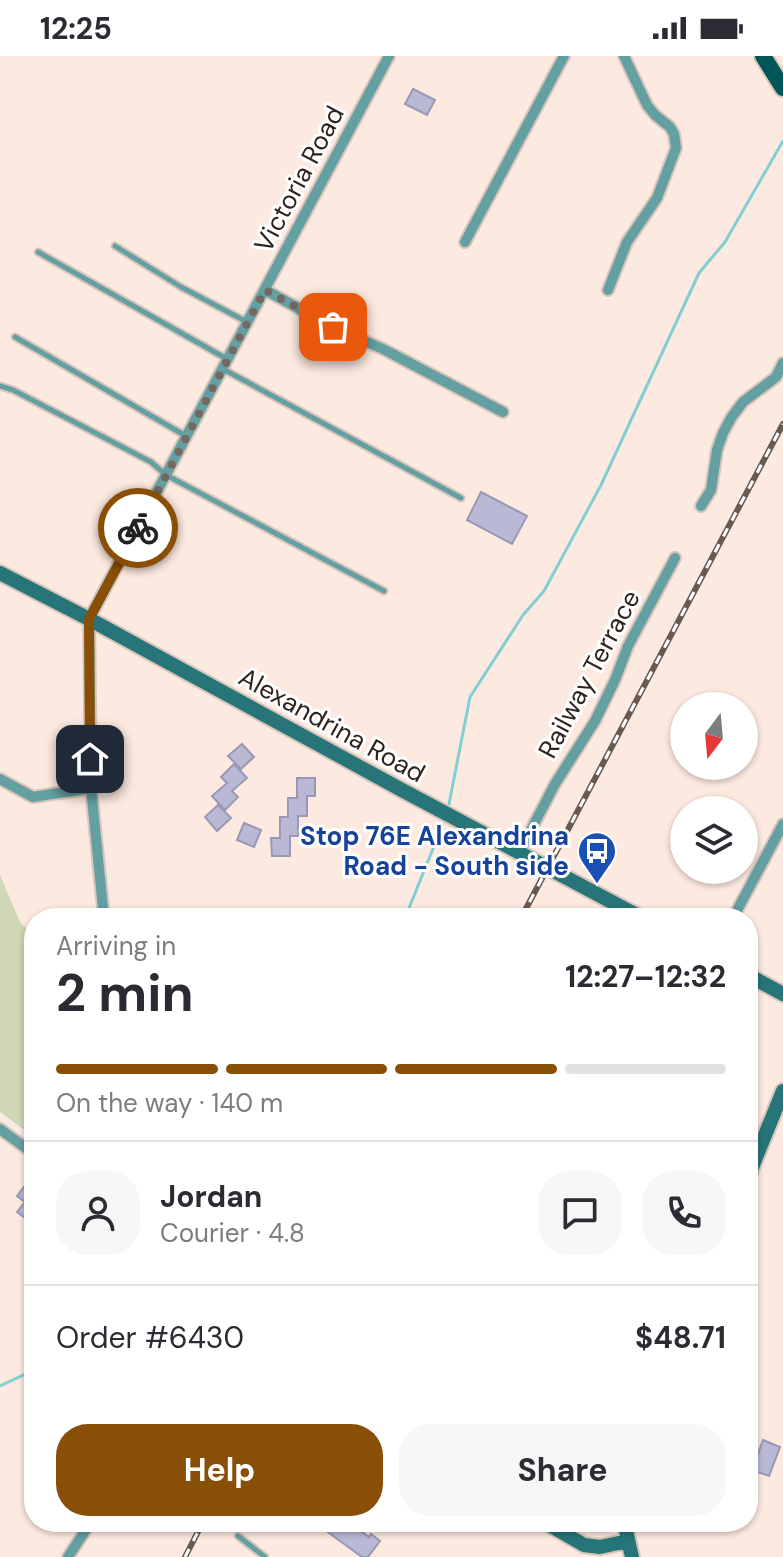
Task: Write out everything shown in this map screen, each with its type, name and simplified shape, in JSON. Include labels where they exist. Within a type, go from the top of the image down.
[{"type":"main road","points":[[763,56],[783,88]]},
{"type":"main road","name":"Alexandrina Road","points":[[0,573],[623,908]]},
{"type":"main road","points":[[758,980],[783,994]]},
{"type":"main road","points":[[758,1152],[783,1091]]},
{"type":"main road","points":[[561,1532],[584,1545],[600,1547],[628,1541]]},
{"type":"main road","points":[[626,1532],[632,1557]]},
{"type":"street","name":"Victoria Road","points":[[89,619],[389,56]]},
{"type":"street","points":[[465,242],[564,56]]},
{"type":"street","points":[[608,290],[627,242],[657,198],[676,148],[674,134],[647,105],[624,56]]},
{"type":"street","points":[[265,290],[503,412]]},
{"type":"street","points":[[701,506],[711,490],[717,450],[731,418],[743,402],[776,377],[783,363]]},
{"type":"street","name":"Railway Terrace","points":[[519,853],[555,784],[595,721],[628,646],[675,558]]},
{"type":"street","points":[[89,619],[91,788],[103,908]]},
{"type":"street","points":[[0,779],[33,797],[91,788]]},
{"type":"street","points":[[738,908],[783,824]]},
{"type":"street","points":[[0,1129],[24,1147]]},
{"type":"street","points":[[68,1557],[84,1532]]},
{"type":"lane","points":[[115,246],[181,287],[248,322]]},
{"type":"lane","points":[[38,252],[225,364],[461,498]]},
{"type":"lane","points":[[15,337],[187,436]]},
{"type":"lane","points":[[0,386],[151,462],[166,475],[384,591]]},
{"type":"lane","points":[[238,1536],[264,1557]]},
{"type":"green space","points":[[0,875],[24,926],[24,1130],[0,1112]]},
{"type":"building","points":[[413,89],[435,100],[427,115],[405,104]]},
{"type":"building","points":[[481,492],[527,516],[512,544],[467,520]]},
{"type":"building","points":[[242,744],[254,757],[241,769],[228,756]]},
{"type":"building","points":[[234,764],[247,778],[232,791],[238,797],[225,810],[212,796],[227,783],[221,777]]},
{"type":"building","points":[[297,778],[315,778],[315,796],[307,796],[307,816],[298,816],[298,836],[290,836],[290,856],[272,856],[271,838],[280,838],[280,817],[288,817],[288,798],[297,798]]},
{"type":"building","points":[[218,805],[231,818],[217,831],[205,817]]},
{"type":"building","points":[[244,823],[261,830],[254,847],[237,840]]},
{"type":"building","points":[[24,1187],[24,1201],[17,1196]]},
{"type":"building","points":[[24,1203],[24,1217],[17,1212]]},
{"type":"building","points":[[763,1440],[780,1447],[769,1476],[758,1472],[758,1454]]},
{"type":"building","points":[[328,1532],[362,1532],[380,1541],[368,1557],[362,1557]]},
{"type":"waterway","points":[[449,804],[470,697],[523,615],[544,591],[601,485],[699,273],[725,242],[783,141]]},
{"type":"waterway","points":[[409,908],[443,824]]},
{"type":"waterway","points":[[0,1386],[24,1375]]},
{"type":"railway","points":[[526,908],[783,424]]},
{"type":"railway","points":[[185,1557],[198,1532]]},
{"type":"way so far","points":[[138,528],[265,290],[333,327]]},
{"type":"place","name":"Stop 76E Alexandrina Road - South side","points":[[597,885]]},
{"type":"route","points":[[90,759],[89,619],[138,528]]}]
